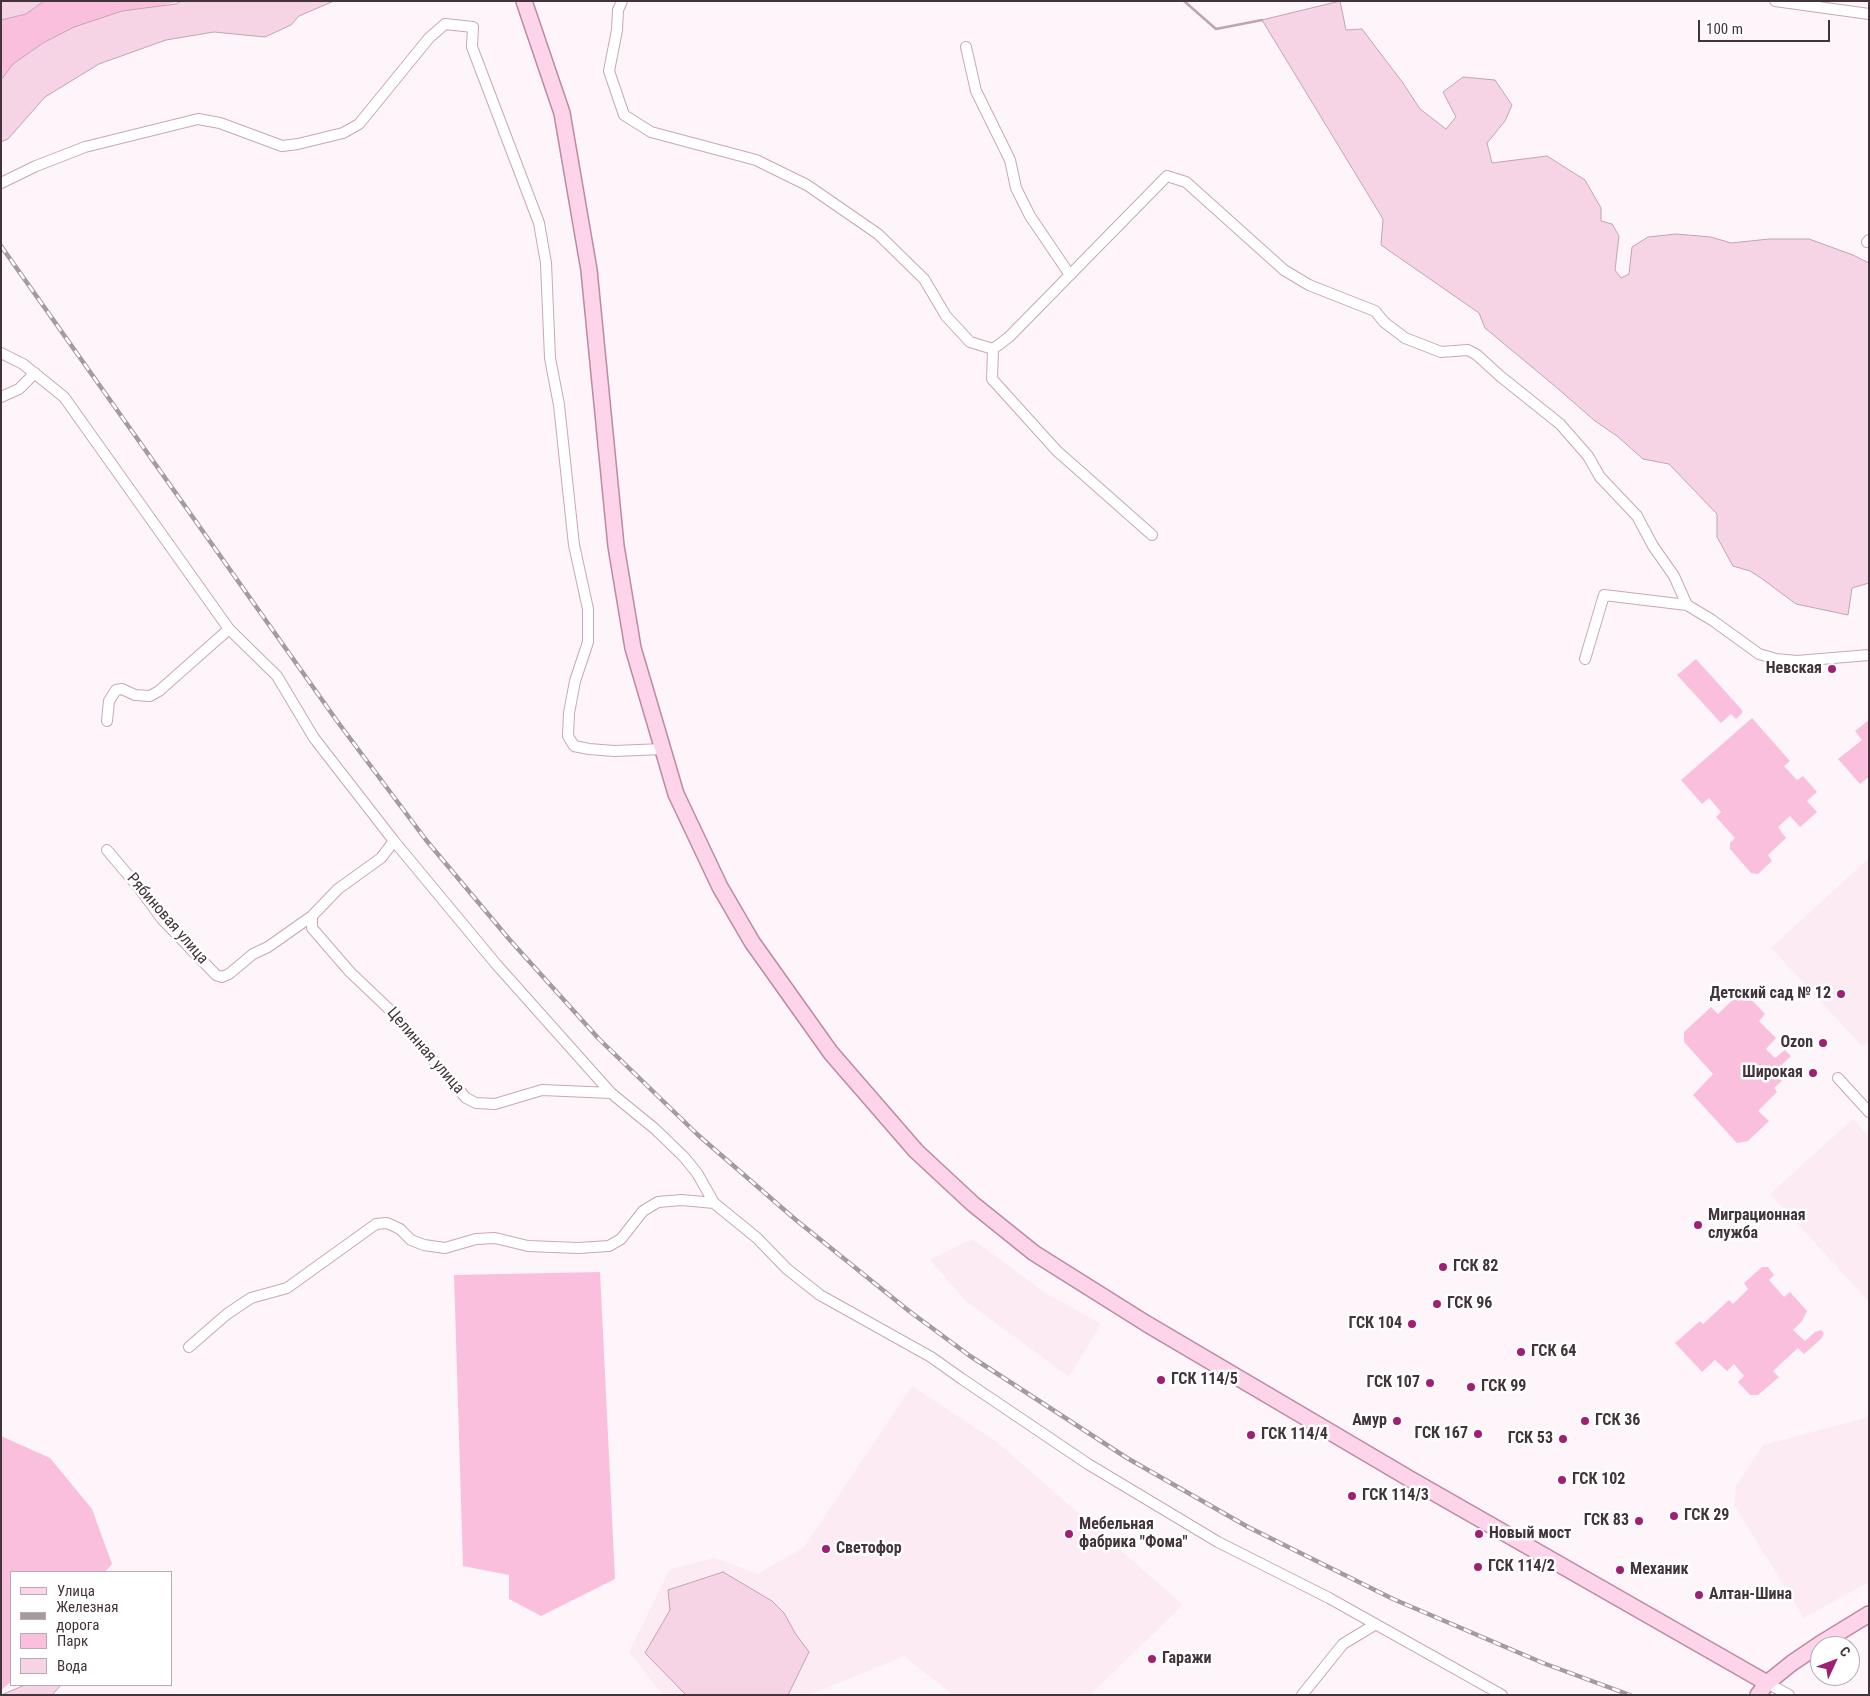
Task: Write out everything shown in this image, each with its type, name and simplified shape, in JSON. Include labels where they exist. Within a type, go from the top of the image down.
[{"type":"main road","points":[[524,1],[562,113],[589,270],[616,546],[633,648],[662,749],[676,794],[720,887],[752,942],[831,1053],[916,1151],[973,1204],[1034,1254],[1147,1324],[1762,1689],[1820,1644],[1869,1614]]},
{"type":"street","points":[[622,1],[618,10],[617,30],[609,71],[624,115],[651,132],[756,160],[807,185],[878,234],[924,279],[946,316],[958,331],[970,342],[993,349]]},
{"type":"street","points":[[1775,1],[1869,14]]},
{"type":"street","points":[[1,183],[36,166],[85,147],[198,119],[220,123],[282,146],[343,133],[359,124],[429,38],[445,24],[473,27],[472,48],[539,223],[546,263],[550,358],[559,404],[574,545],[588,609],[588,642],[575,681],[569,713],[568,736],[574,746],[589,749],[614,751],[662,749]]},
{"type":"street","points":[[966,47],[976,90],[1010,160],[1016,188],[1030,216],[1070,275]]},
{"type":"street","points":[[993,349],[1009,337],[1167,176],[1186,182],[1284,270],[1309,284],[1375,311],[1384,322],[1405,338],[1441,352],[1468,350],[1477,355],[1560,424],[1588,456],[1600,477],[1636,516],[1653,546],[1674,576],[1687,605]]},
{"type":"street","points":[[993,349],[992,379],[1057,451],[1152,535]]},
{"type":"street","points":[[1,353],[23,364],[64,397],[229,629],[277,676],[314,738],[394,841],[496,964],[611,1093],[655,1129],[684,1157],[697,1173],[714,1203],[757,1238],[787,1269],[820,1295],[931,1357],[962,1380],[1088,1464],[1218,1542],[1376,1624],[1502,1695]]},
{"type":"street","points":[[1,397],[19,389],[35,373]]},
{"type":"street","points":[[1585,659],[1604,595],[1687,605],[1712,620],[1759,654],[1776,659],[1797,661],[1869,655]]},
{"type":"street","points":[[107,721],[110,701],[116,690],[122,689],[135,694],[150,696],[229,629]]},
{"type":"street","name":"Рябиновая улица","points":[[107,850],[162,919],[216,975],[222,976],[229,974],[253,954],[268,947],[312,916],[338,889],[381,858],[394,841]]},
{"type":"street","name":"Целинная улица","points":[[312,916],[312,928],[350,972],[391,1011],[466,1098],[476,1103],[495,1104],[542,1090],[611,1093]]},
{"type":"street","points":[[1838,1078],[1869,1112]]},
{"type":"street","points":[[189,1347],[227,1314],[251,1298],[287,1288],[376,1224],[387,1222],[400,1229],[411,1240],[424,1246],[445,1248],[476,1239],[495,1238],[528,1246],[578,1248],[609,1246],[621,1239],[643,1211],[658,1202],[682,1200],[714,1203]]},
{"type":"street","points":[[1302,1695],[1343,1644],[1376,1624]]},
{"type":"street","points":[[1762,1689],[1789,1695]]},
{"type":"shaded area","name":"Детский сад № 12","points":[[1869,858],[1869,1041],[1862,1046],[1771,948]]},
{"type":"shaded area","points":[[1853,1119],[1869,1137],[1869,1302],[1770,1194]]},
{"type":"shaded area","points":[[972,1239],[1044,1292],[1101,1324],[1069,1377],[966,1301],[930,1260]]},
{"type":"shaded area","points":[[912,1386],[997,1442],[1183,1605],[1090,1695],[953,1695],[904,1656],[809,1695],[663,1695],[629,1652],[670,1569],[715,1558],[758,1574],[804,1547]]},
{"type":"shaded area","points":[[1869,1417],[1869,1582],[1804,1618],[1734,1505],[1736,1486],[1763,1445]]},
{"type":"green space","points":[[44,1],[181,1],[74,27],[43,43],[13,64],[1,80],[1,20],[26,14]]},
{"type":"green space","points":[[1696,659],[1742,710],[1742,713],[1736,719],[1731,714],[1721,723],[1677,675]]},
{"type":"green space","points":[[1752,718],[1790,761],[1784,766],[1797,780],[1803,776],[1817,792],[1807,801],[1817,812],[1800,827],[1790,816],[1778,827],[1786,838],[1768,855],[1772,861],[1758,874],[1751,873],[1730,849],[1730,843],[1735,838],[1716,817],[1721,812],[1709,798],[1702,804],[1681,780]]},
{"type":"green space","points":[[1869,720],[1869,777],[1860,784],[1838,759],[1862,740],[1855,731]]},
{"type":"green space","points":[[1738,995],[1747,995],[1765,1014],[1759,1021],[1776,1038],[1766,1049],[1775,1058],[1785,1050],[1791,1056],[1774,1072],[1782,1081],[1774,1088],[1777,1092],[1758,1111],[1769,1121],[1748,1141],[1737,1143],[1693,1095],[1713,1074],[1684,1042],[1684,1032],[1711,1007],[1718,1014]]},
{"type":"green space","points":[[1762,1267],[1768,1267],[1774,1275],[1769,1280],[1784,1297],[1790,1292],[1807,1311],[1802,1321],[1793,1330],[1805,1341],[1815,1332],[1821,1330],[1824,1333],[1821,1339],[1804,1354],[1798,1348],[1773,1371],[1779,1377],[1758,1395],[1750,1395],[1738,1382],[1744,1376],[1734,1364],[1727,1371],[1715,1360],[1702,1372],[1675,1343],[1700,1321],[1703,1324],[1729,1300],[1733,1304],[1748,1289],[1744,1283]]},
{"type":"green space","points":[[600,1272],[615,1579],[541,1616],[509,1599],[509,1575],[463,1566],[454,1275]]},
{"type":"green space","points":[[1,1436],[50,1458],[92,1509],[112,1564],[106,1571],[10,1571],[10,1683],[1,1690]]},
{"type":"water","points":[[1,1],[44,1],[26,14],[1,20]]},
{"type":"water","points":[[181,1],[334,1],[299,16],[291,25],[265,37],[214,32],[166,40],[99,64],[45,97],[8,139],[1,142],[1,80],[13,64],[43,43],[74,27],[122,11],[176,4]]},
{"type":"water","points":[[1340,1],[1346,30],[1362,29],[1420,109],[1446,129],[1456,117],[1443,92],[1463,77],[1495,80],[1512,105],[1505,121],[1487,143],[1492,163],[1547,156],[1585,180],[1601,208],[1601,221],[1612,224],[1619,236],[1615,270],[1621,278],[1629,274],[1632,247],[1648,237],[1676,234],[1711,237],[1731,243],[1769,239],[1809,239],[1869,263],[1869,583],[1852,588],[1848,615],[1796,604],[1750,571],[1733,566],[1717,537],[1717,514],[1669,464],[1643,459],[1485,328],[1479,313],[1381,245],[1383,219],[1262,20]]},
{"type":"water","points":[[723,1572],[772,1601],[784,1613],[795,1633],[809,1652],[788,1695],[686,1695],[645,1653],[670,1610],[668,1590]]},
{"type":"water","points":[[23,1686],[60,1686],[52,1695],[1,1695]]},
{"type":"waterway","points":[[1184,1],[1216,29],[1262,20]]},
{"type":"railway","points":[[1,246],[337,721],[426,840],[509,939],[599,1039],[698,1135],[796,1220],[909,1311],[970,1356],[1127,1458],[1248,1527],[1393,1599],[1543,1663],[1630,1695]]},
{"type":"place","name":"Невская","points":[[1832,669]]},
{"type":"place","name":"Детский сад № 12","points":[[1841,994]]},
{"type":"place","name":"Ozon","points":[[1823,1043]]},
{"type":"place","name":"Широкая","points":[[1813,1073]]},
{"type":"place","name":"Миграционная служба","points":[[1698,1225]]},
{"type":"place","name":"ГСК 82","points":[[1443,1267]]},
{"type":"place","name":"ГСК 96","points":[[1437,1304]]},
{"type":"place","name":"ГСК 104","points":[[1412,1324]]},
{"type":"place","name":"ГСК 64","points":[[1521,1352]]},
{"type":"place","name":"ГСК 114/5","points":[[1161,1380]]},
{"type":"place","name":"ГСК 107","points":[[1430,1383]]},
{"type":"place","name":"ГСК 99","points":[[1471,1387]]},
{"type":"place","name":"Амур","points":[[1397,1421]]},
{"type":"place","name":"ГСК 36","points":[[1585,1421]]},
{"type":"place","name":"ГСК 167","points":[[1478,1434]]},
{"type":"place","name":"ГСК 114/4","points":[[1251,1435]]},
{"type":"place","name":"ГСК 53","points":[[1563,1439]]},
{"type":"place","name":"ГСК 102","points":[[1562,1480]]},
{"type":"place","name":"ГСК 114/3","points":[[1352,1496]]},
{"type":"place","name":"ГСК 29","points":[[1674,1516]]},
{"type":"place","name":"ГСК 83","points":[[1639,1521]]},
{"type":"place","name":"Мебельная фабрика \"Фома\"","points":[[1069,1534]]},
{"type":"place","name":"Новый мост","points":[[1479,1534]]},
{"type":"place","name":"Светофор","points":[[826,1549]]},
{"type":"place","name":"ГСК 114/2","points":[[1478,1567]]},
{"type":"place","name":"Механик","points":[[1620,1570]]},
{"type":"place","name":"Алтан-Шина","points":[[1699,1595]]},
{"type":"place","name":"Гаражи","points":[[1152,1659]]}]
